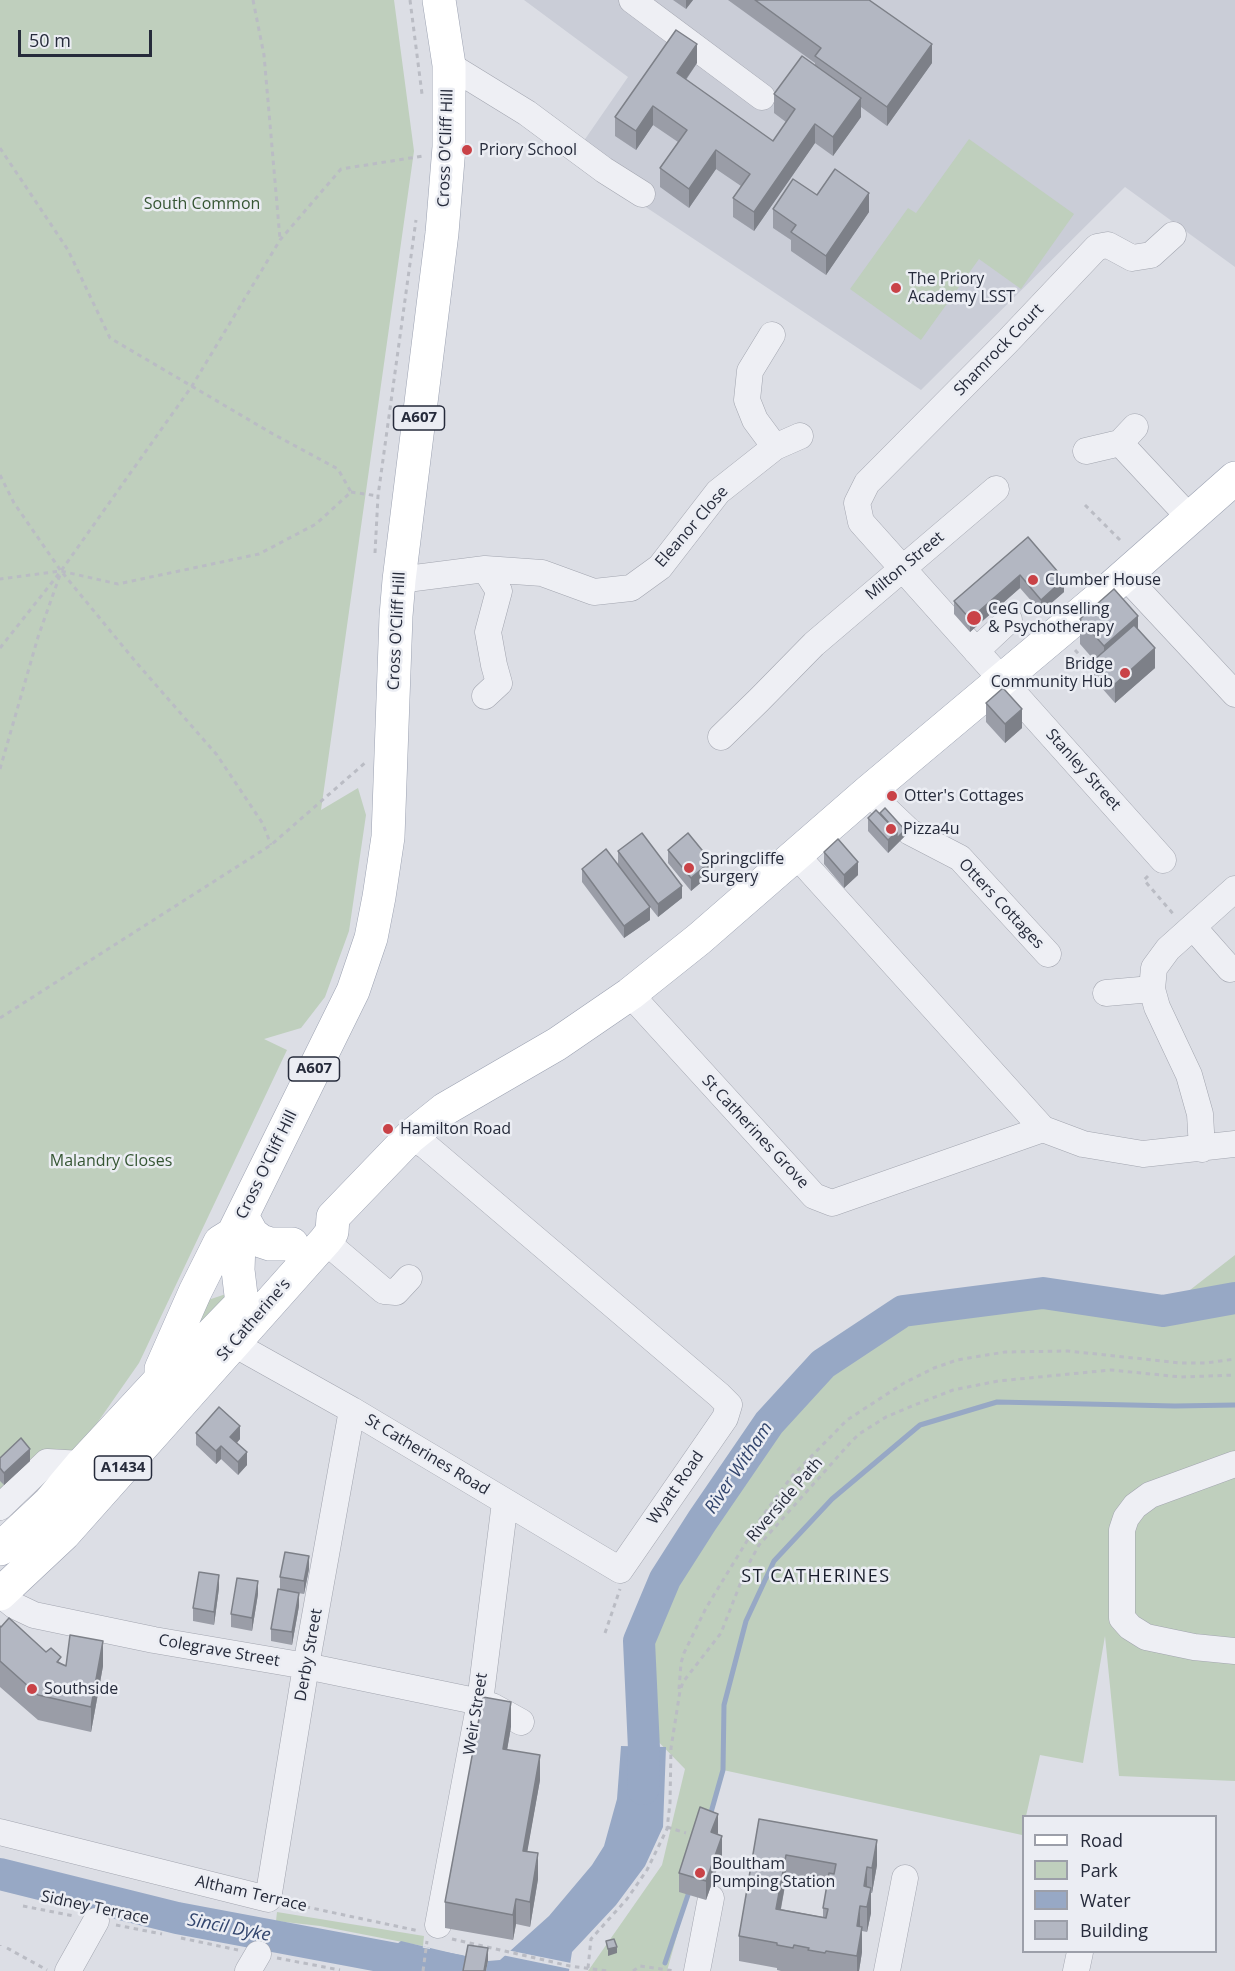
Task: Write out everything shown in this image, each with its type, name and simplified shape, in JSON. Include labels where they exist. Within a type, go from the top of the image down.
[{"type":"main road","name":"Cross O'Cliff Hill","points":[[238,1225],[353,991],[368,946],[379,897],[388,837],[399,580],[442,233],[449,147],[449,65],[439,0]]},
{"type":"main road","name":"A1434","points":[[329,1229],[410,1137],[446,1109],[557,1044],[630,994],[699,939],[868,792],[1059,632],[1235,478]]},
{"type":"main road","name":"St Catherine's","points":[[0,1549],[50,1502],[160,1379],[171,1376],[317,1219],[329,1229],[237,1340],[64,1534],[0,1594]]},
{"type":"main road","points":[[238,1225],[261,1241],[270,1244],[292,1244]]},
{"type":"main road","points":[[237,1340],[243,1326],[238,1270],[238,1225]]},
{"type":"main road","name":"St Catherine's","points":[[160,1379],[161,1369],[220,1242],[238,1225]]},
{"type":"street","points":[[632,0],[762,96]]},
{"type":"street","points":[[449,65],[527,113],[604,170],[642,194]]},
{"type":"street","name":"Shamrock Court","points":[[861,522],[857,503],[867,483],[992,358],[1096,247],[1108,246],[1132,258],[1151,255],[1173,235]]},
{"type":"street","points":[[772,335],[750,371],[747,400],[755,420],[775,447]]},
{"type":"street","points":[[1086,451],[1128,435],[1190,518]]},
{"type":"street","name":"Eleanor Close","points":[[399,580],[485,569],[542,573],[594,592],[631,588],[660,567],[718,492],[775,447],[800,436]]},
{"type":"street","name":"Milton Street","points":[[721,737],[814,644],[996,489]]},
{"type":"street","name":"Stanley Street","points":[[861,522],[1163,860]]},
{"type":"street","points":[[1133,568],[1235,694]]},
{"type":"street","points":[[485,569],[499,591],[488,632],[499,683],[485,696]]},
{"type":"street","points":[[976,651],[1009,620]]},
{"type":"street","name":"Otters Cottages","points":[[868,792],[910,832],[960,858],[1048,954]]},
{"type":"street","points":[[797,856],[1043,1129],[1083,1144],[1143,1154],[1235,1144]]},
{"type":"street","points":[[1202,1149],[1200,1114],[1189,1075],[1157,1007],[1152,989],[1154,968],[1168,949],[1235,890]]},
{"type":"street","points":[[1190,929],[1230,969]]},
{"type":"street","points":[[1106,993],[1152,989]]},
{"type":"street","name":"St Catherines Grove","points":[[630,994],[814,1196],[832,1203],[1043,1129]]},
{"type":"street","name":"Wyatt Road","points":[[410,1137],[426,1146],[729,1405],[725,1418],[620,1570]]},
{"type":"street","points":[[329,1229],[384,1291],[396,1292],[408,1278]]},
{"type":"street","name":"St Catherines Road","points":[[237,1340],[620,1570]]},
{"type":"street","name":"Derby Street","points":[[268,1899],[306,1666],[352,1410]]},
{"type":"street","points":[[0,1507],[47,1462],[82,1464]]},
{"type":"street","points":[[1235,1464],[1150,1495],[1135,1506],[1126,1518],[1122,1530],[1122,1618],[1130,1627],[1146,1637],[1194,1647],[1235,1651]]},
{"type":"street","name":"Weir Street","points":[[434,1936],[480,1702],[505,1502]]},
{"type":"street","name":"Colegrave Street","points":[[0,1594],[15,1606],[34,1616],[154,1640],[306,1666],[480,1702],[521,1722]]},
{"type":"street","name":"Altham Terrace","points":[[0,1832],[268,1899]]},
{"type":"street","points":[[887,1971],[905,1878]]},
{"type":"street","points":[[697,1971],[711,1898]]},
{"type":"street","points":[[68,1971],[96,1921]]},
{"type":"street","points":[[1076,1971],[1080,1953]]},
{"type":"path","points":[[253,0],[264,55],[280,240]]},
{"type":"path","points":[[410,0],[423,98]]},
{"type":"path","points":[[0,148],[68,250],[110,338],[273,434],[338,469],[351,492]]},
{"type":"path","points":[[0,648],[62,571],[192,386],[280,240],[341,169],[425,156]]},
{"type":"path","points":[[0,475],[14,503],[62,571],[135,661],[217,755],[263,824],[271,845]]},
{"type":"path","points":[[351,492],[378,496]]},
{"type":"path","points":[[0,579],[62,571],[118,584],[259,554],[316,524],[351,492]]},
{"type":"path","points":[[1085,505],[1133,568]]},
{"type":"path","points":[[0,769],[38,637],[62,571]]},
{"type":"path","points":[[1059,632],[1098,675]]},
{"type":"path","points":[[0,1018],[271,845],[391,740]]},
{"type":"path","points":[[1163,860],[1144,880],[1190,929]]},
{"type":"path","points":[[678,1700],[681,1663],[691,1637],[734,1560],[761,1518],[792,1476],[821,1445],[848,1420],[875,1400],[934,1368],[957,1360],[1005,1352],[1068,1351],[1181,1363],[1206,1363],[1235,1359]]},
{"type":"path","name":"Riverside Path","points":[[588,1968],[591,1940],[627,1899],[647,1870],[667,1827],[671,1748],[678,1700],[687,1675],[721,1633],[746,1569],[759,1545],[859,1434],[886,1418],[953,1390],[998,1381],[1111,1370],[1181,1377],[1235,1375]]},
{"type":"path","points":[[605,1633],[620,1594],[620,1570]]},
{"type":"path","points":[[667,1827],[686,1833]]},
{"type":"path","name":"Altham Terrace","points":[[268,1899],[502,1952],[608,1971]]},
{"type":"path","name":"Sidney Terrace","points":[[23,1906],[162,1934]]},
{"type":"path","points":[[423,1971],[434,1936]]},
{"type":"path","points":[[181,1938],[253,1962],[340,1970]]},
{"type":"path","points":[[7,1948],[49,1971]]},
{"type":"path","points":[[633,1971],[640,1966],[675,1971]]},
{"type":"shaded area","name":"The Priory Academy LSST","points":[[524,0],[1235,0],[1235,267],[1125,187],[921,390],[572,158],[628,77]]},
{"type":"green space","name":"South Common","points":[[0,0],[394,0],[414,151],[321,810],[358,788],[366,815],[349,931],[325,997],[301,1028],[264,1039],[287,1050],[139,1363],[79,1449],[35,1458],[0,1492]]},
{"type":"green space","points":[[969,139],[1074,214],[1021,289],[979,259],[921,340],[850,289],[908,208],[916,213]]},
{"type":"green space","points":[[1235,1255],[1235,1455],[1141,1487],[1128,1495],[1235,1472],[1235,1781],[1119,1776],[1105,1636],[1083,1763],[1040,1755],[1026,1815],[1022,1815],[1022,1835],[723,1770],[667,1971],[588,1971],[662,1865],[685,1769],[643,1726],[639,1641],[665,1579],[769,1423],[823,1364],[903,1311],[1043,1293],[1163,1311]]},
{"type":"green space","points":[[232,1292],[169,1371],[202,1302]]},
{"type":"green space","points":[[277,1912],[424,1936],[423,1946],[320,1926],[276,1921]]},
{"type":"water","points":[[621,1746],[666,1747],[663,1827],[645,1866],[616,1905],[572,1952],[569,1971],[486,1971],[488,1961],[500,1960],[549,1916],[592,1865],[604,1846],[617,1799]]},
{"type":"water","points":[[401,1941],[468,1957],[465,1971],[392,1971],[372,1963]]},
{"type":"pier","points":[[423,1946],[430,1948],[427,1971],[419,1971]]},
{"type":"pier","points":[[507,1950],[571,1963],[570,1969],[502,1955]]},
{"type":"building","points":[[755,0],[869,0],[932,44],[887,107],[815,56],[821,48]]},
{"type":"building","points":[[676,30],[697,44],[677,73],[773,141],[795,109],[774,94],[802,56],[861,98],[833,137],[815,124],[754,212],[733,198],[750,174],[716,150],[689,189],[660,168],[687,130],[653,106],[636,131],[615,117]]},
{"type":"building","points":[[835,169],[869,193],[826,256],[791,232],[796,225],[773,209],[793,179],[817,195]]},
{"type":"building","points":[[1028,537],[1064,579],[1041,600],[1020,575],[970,619],[954,601]]},
{"type":"building","points":[[1114,589],[1138,616],[1104,646],[1080,619]]},
{"type":"building","points":[[1134,625],[1155,648],[1115,684],[1094,660]]},
{"type":"building","points":[[1003,688],[1022,709],[1005,724],[986,703]]},
{"type":"building","points":[[885,808],[905,830],[897,838],[897,832],[880,813]]},
{"type":"building","points":[[876,810],[897,832],[888,840],[868,818]]},
{"type":"building","points":[[642,833],[682,886],[658,904],[618,851]]},
{"type":"building","points":[[688,833],[711,861],[691,878],[668,850]]},
{"type":"building","points":[[838,839],[858,862],[844,875],[824,852]]},
{"type":"building","points":[[606,849],[650,907],[624,926],[582,869]]},
{"type":"building","points":[[219,1407],[240,1426],[230,1437],[247,1452],[238,1462],[221,1446],[216,1451],[196,1433]]},
{"type":"building","points":[[21,1438],[30,1449],[4,1473],[0,1468],[0,1458]]},
{"type":"building","points":[[285,1552],[309,1556],[304,1581],[280,1577]]},
{"type":"building","points":[[199,1572],[219,1575],[214,1612],[193,1608]]},
{"type":"building","points":[[237,1578],[258,1581],[252,1618],[231,1614]]},
{"type":"building","points":[[278,1589],[299,1593],[292,1632],[271,1629]]},
{"type":"building","points":[[9,1618],[46,1652],[51,1648],[61,1657],[57,1662],[66,1666],[70,1635],[103,1641],[91,1707],[38,1695],[0,1661],[0,1626]]},
{"type":"building","points":[[483,1697],[511,1702],[503,1749],[540,1755],[523,1851],[538,1853],[530,1902],[516,1899],[513,1915],[445,1902]]},
{"type":"building","points":[[700,1807],[718,1814],[711,1832],[722,1836],[706,1881],[679,1873]]},
{"type":"building","points":[[759,1819],[877,1840],[872,1868],[867,1867],[864,1886],[871,1888],[867,1907],[860,1906],[857,1926],[862,1927],[857,1956],[826,1951],[825,1953],[794,1945],[793,1948],[739,1936]],"holes":[[[786,1855],[836,1864],[834,1874],[829,1873],[823,1908],[828,1909],[826,1918],[776,1909]]]},
{"type":"building","points":[[614,1939],[617,1947],[608,1949],[606,1941]]},
{"type":"building","points":[[468,1945],[488,1948],[484,1971],[463,1971]]},
{"type":"waterway","name":"River Witham","points":[[643,1789],[644,1749],[639,1641],[665,1579],[769,1423],[823,1364],[903,1311],[1043,1293],[1163,1311],[1235,1298]]},
{"type":"waterway","points":[[710,1816],[723,1770],[724,1705],[746,1621],[774,1561],[832,1499],[920,1425],[997,1402],[1235,1405]]},
{"type":"waterway","name":"Sincil Dyke","points":[[0,1874],[177,1918],[460,1971]]},
{"type":"waterway","points":[[665,1963],[690,1889]]},
{"type":"place","name":"Priory School","points":[[467,150]]},
{"type":"place","name":"The Priory Academy LSST","points":[[896,288]]},
{"type":"place","name":"Clumber House","points":[[1033,580]]},
{"type":"place","name":"CeG Counselling & Psychotherapy","points":[[974,618]]},
{"type":"place","name":"Bridge Community Hub","points":[[1125,673]]},
{"type":"place","name":"Otter's Cottages","points":[[892,796]]},
{"type":"place","name":"Pizza4u","points":[[891,829]]},
{"type":"place","name":"Springcliffe Surgery","points":[[689,868]]},
{"type":"place","name":"Hamilton Road","points":[[388,1129]]},
{"type":"place","name":"Southside","points":[[32,1689]]},
{"type":"place","name":"Boultham Pumping Station","points":[[700,1873]]},
{"type":"district","name":"ST CATHERINES","points":[[816,1577]]},
{"type":"park label","name":"Malandry Closes","points":[[111,1161]]}]
